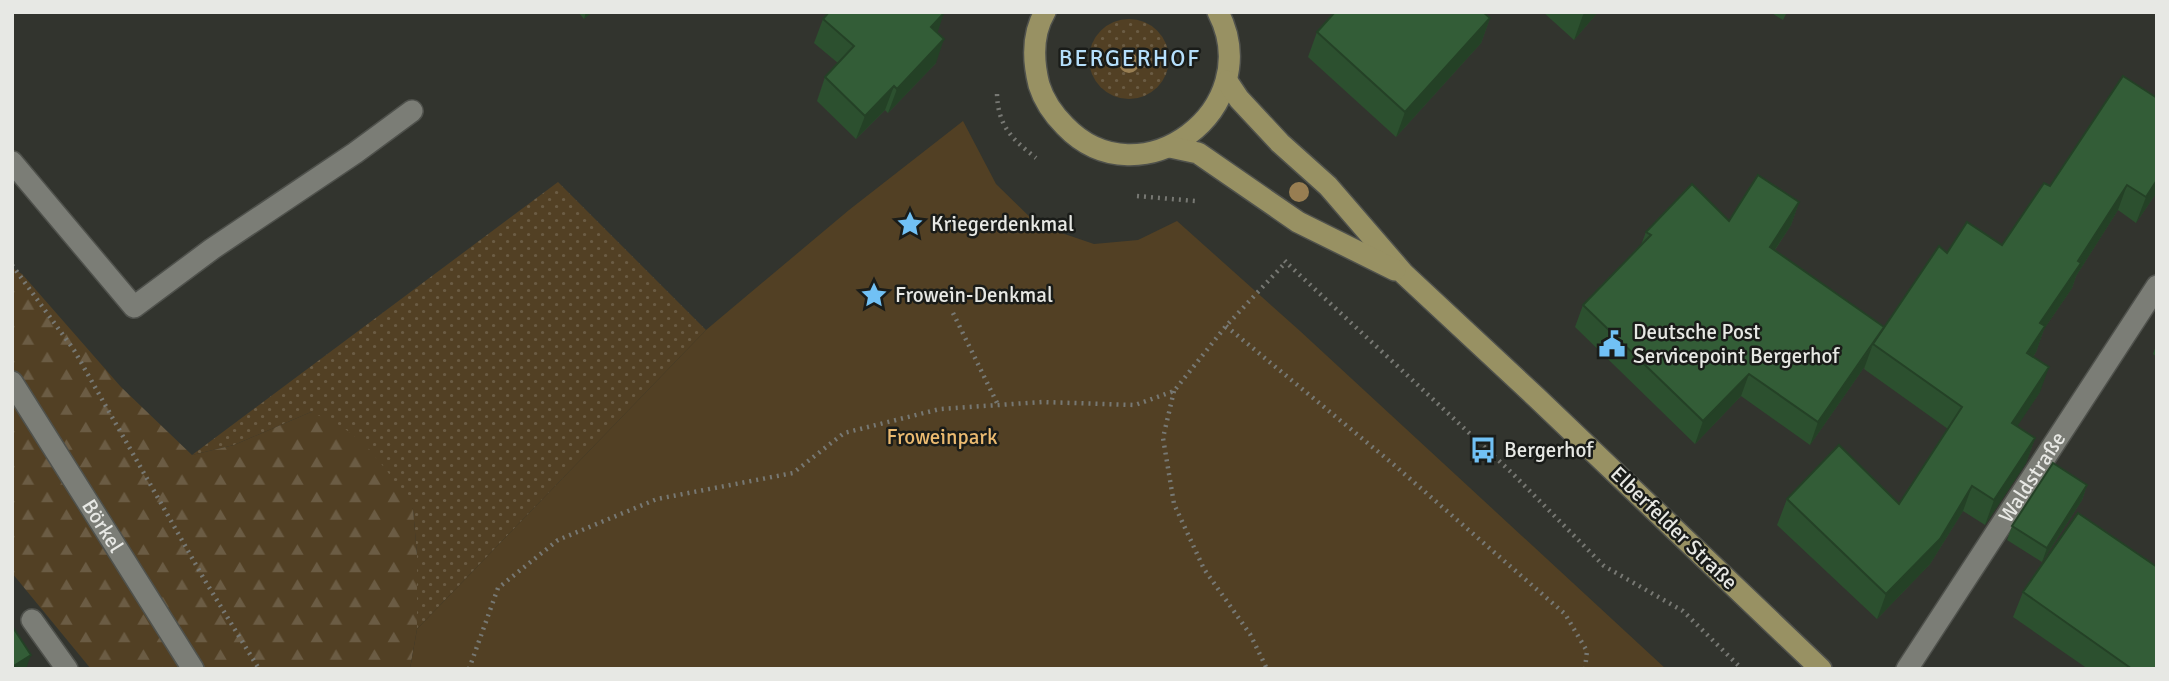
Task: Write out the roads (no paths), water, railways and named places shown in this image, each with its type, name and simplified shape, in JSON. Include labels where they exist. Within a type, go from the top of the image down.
[{"type":"main road","points":[[1043,14],[1035,43],[1035,68],[1041,93],[1054,115],[1072,134],[1094,147],[1119,153],[1145,154],[1170,147],[1192,134],[1208,117],[1227,80],[1230,61],[1224,16]]},
{"type":"main road","name":"Elberfelder Straße","points":[[1227,80],[1239,99],[1328,186],[1404,274],[1821,669]]},
{"type":"main road","name":"Elberfelder Straße","points":[[1170,147],[1198,153],[1298,222],[1404,274]]},
{"type":"street","points":[[12,162],[134,307],[212,249],[355,153],[412,111]]},
{"type":"street","name":"Waldstraße","points":[[1907,669],[2157,286]]},
{"type":"street","name":"Börkel","points":[[12,382],[193,669]]},
{"type":"street","points":[[32,620],[67,669]]},
{"type":"place","name":"Kriegerdenkmal","points":[[910,224]]},
{"type":"place","name":"Frowein-Denkmal","points":[[874,295]]},
{"type":"place","name":"Deutsche Post Servicepoint Bergerhof","points":[[1612,344]]},
{"type":"place","name":"Bergerhof","points":[[1483,450]]},
{"type":"district","name":"BERGERHOF","points":[[1130,58]]},
{"type":"park label","name":"Froweinpark","points":[[942,437]]}]
